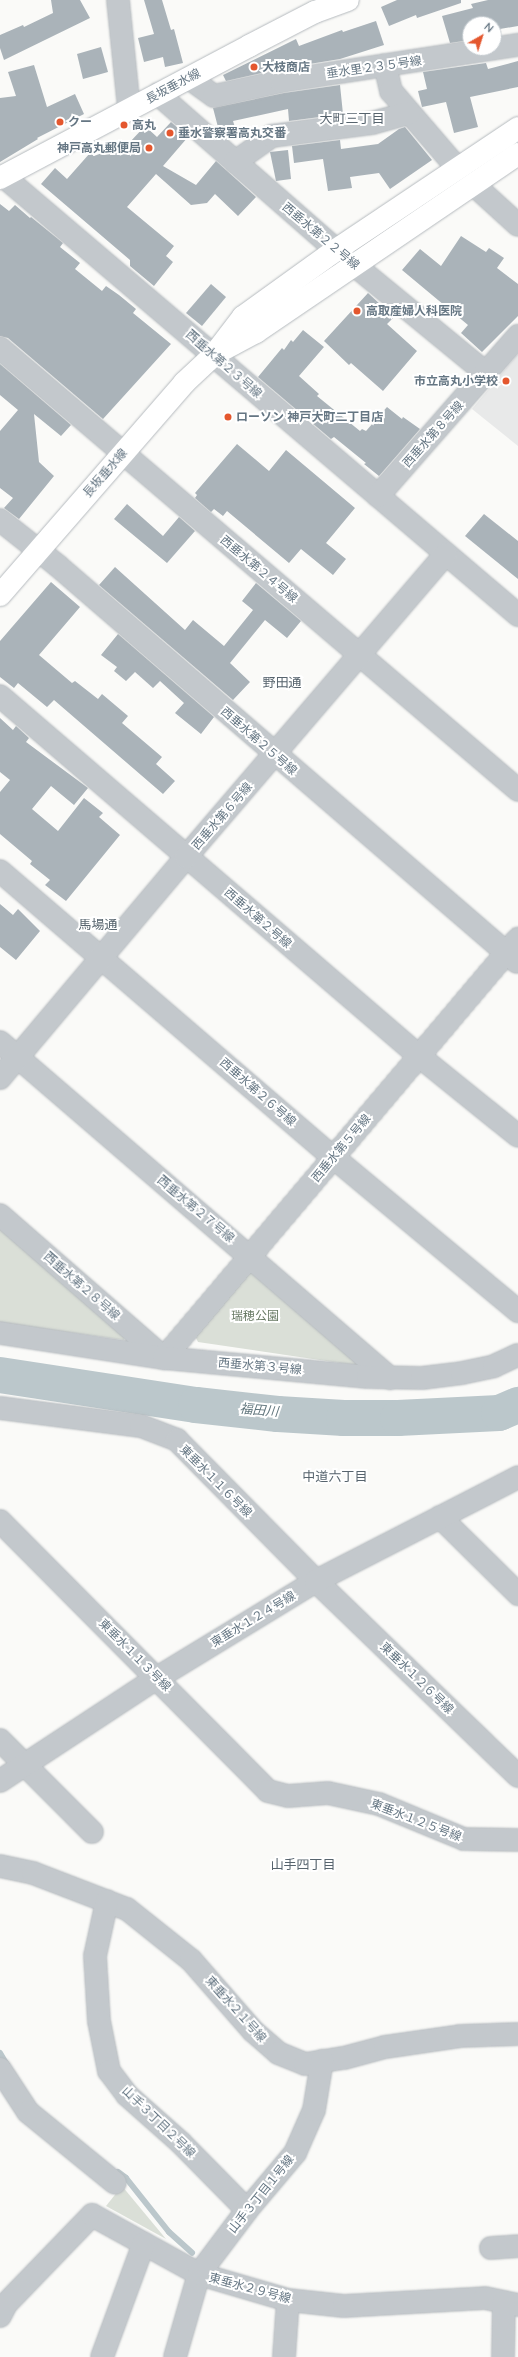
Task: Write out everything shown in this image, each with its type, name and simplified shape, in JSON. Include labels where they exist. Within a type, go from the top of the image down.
[{"type":"main road","name":"長坂垂水線","points":[[2,177],[315,12],[348,0]]},
{"type":"main road","name":"長坂垂水線","points":[[0,595],[184,383],[214,355],[243,316],[336,250],[518,128]]},
{"type":"main road","name":"長坂垂水線","points":[[214,355],[256,332],[518,154]]},
{"type":"street","points":[[118,0],[129,110]]},
{"type":"street","name":"垂水里２３５号線","points":[[189,78],[214,96],[282,81],[518,46]]},
{"type":"street","points":[[385,66],[392,91],[458,169]]},
{"type":"street","name":"西垂水第２２号線","points":[[158,94],[336,250],[486,374]]},
{"type":"street","points":[[235,162],[272,136],[372,123],[410,113]]},
{"type":"street","name":"西垂水第２３号線","points":[[2,177],[214,355],[518,615]]},
{"type":"street","points":[[473,184],[518,225]]},
{"type":"street","name":"西垂水第８号線","points":[[378,496],[518,336]]},
{"type":"street","name":"西垂水第２４号線","points":[[0,348],[518,790]]},
{"type":"street","name":"西垂水第２５号線","points":[[0,520],[38,552],[58,566],[276,755],[514,951]]},
{"type":"street","name":"西垂水第６号線","points":[[0,1078],[186,857],[276,755],[446,554]]},
{"type":"street","name":"西垂水第２号線","points":[[0,696],[419,1056],[518,1136]]},
{"type":"street","name":"西垂水第２６号線","points":[[0,870],[333,1157],[518,1311]]},
{"type":"street","name":"西垂水第５号線","points":[[164,1358],[419,1056],[514,951]]},
{"type":"street","name":"西垂水第２７号線","points":[[0,1042],[390,1378]]},
{"type":"street","name":"西垂水第２８号線","points":[[0,1215],[164,1358]]},
{"type":"street","name":"西垂水第３号線","points":[[0,1333],[164,1358],[390,1378],[422,1378],[462,1373],[494,1366],[518,1356]]},
{"type":"street","name":"東垂水１１６号線","points":[[0,1408],[141,1426],[177,1440],[316,1581]]},
{"type":"street","name":"東垂水１２４号線","points":[[0,1781],[157,1678],[316,1581],[518,1477]]},
{"type":"street","points":[[440,1517],[518,1594]]},
{"type":"street","name":"東垂水１１３号線","points":[[0,1521],[268,1791]]},
{"type":"street","name":"東垂水１２６号線","points":[[316,1581],[518,1776]]},
{"type":"street","points":[[0,1740],[92,1832]]},
{"type":"street","name":"東垂水１２５号線","points":[[268,1791],[288,1796],[328,1793],[379,1804],[464,1839],[518,1840]]},
{"type":"street","name":"東垂水２１号線","points":[[0,1866],[33,1872],[127,1909],[191,1960],[253,2031],[278,2054],[305,2064],[344,2058],[386,2047],[460,2036],[518,2034]]},
{"type":"street","name":"山手３丁目２号線","points":[[107,1901],[95,1956],[99,2021],[109,2071],[127,2095],[181,2143],[247,2210]]},
{"type":"street","name":"山手３丁目１号線","points":[[199,2274],[247,2210],[295,2153],[314,2110],[322,2062]]},
{"type":"street","points":[[0,2070],[28,2112],[115,2183]]},
{"type":"street","name":"東垂水２９号線","points":[[0,2316],[6,2304],[92,2215],[199,2274],[288,2300],[344,2306],[485,2298],[511,2304]]},
{"type":"street","points":[[102,2357],[144,2243]]},
{"type":"street","points":[[491,2248],[518,2246]]},
{"type":"street","points":[[175,2357],[199,2274]]},
{"type":"street","points":[[284,2357],[288,2300]]},
{"type":"street","points":[[503,2357],[511,2304]]},
{"type":"shaded area","name":"市立高丸小学校","points":[[518,354],[518,446],[472,409]]},
{"type":"green space","points":[[0,1224],[126,1334],[124,1340],[0,1323]]},
{"type":"green space","name":"瑞穂公園","points":[[256,1270],[360,1366],[198,1342],[194,1334],[244,1273]]},
{"type":"green space","points":[[122,2186],[166,2239],[106,2206]]},
{"type":"building","points":[[51,0],[80,0],[90,18],[4,60],[0,48],[0,35],[23,25],[24,27],[53,13]]},
{"type":"building","points":[[144,0],[162,0],[171,30],[174,29],[183,63],[165,67],[163,57],[144,62],[138,38],[154,34]]},
{"type":"building","points":[[397,0],[461,0],[461,3],[417,18],[416,15],[389,26],[381,7]]},
{"type":"building","points":[[488,0],[518,0],[518,26],[502,29],[502,16],[462,16],[462,41],[450,43],[442,16],[473,8],[471,4]]},
{"type":"building","points":[[376,21],[384,45],[340,59],[279,69],[226,81],[223,75],[296,39],[299,46],[342,30],[343,32]]},
{"type":"building","points":[[101,47],[108,72],[83,79],[77,54]]},
{"type":"building","points":[[518,61],[518,87],[470,97],[478,127],[454,133],[446,102],[422,107],[418,91],[427,89],[423,72],[486,63],[488,69]]},
{"type":"building","points":[[34,65],[47,107],[75,94],[84,114],[37,138],[38,139],[0,162],[0,98],[16,96],[8,72]]},
{"type":"building","points":[[340,85],[343,114],[289,121],[288,109],[233,121],[238,137],[229,139],[219,131],[213,108],[284,93]]},
{"type":"building","points":[[171,122],[188,137],[163,166],[196,185],[216,161],[256,197],[238,216],[215,194],[207,203],[191,205],[156,174],[127,207],[174,246],[166,256],[173,262],[154,286],[130,266],[130,260],[41,184],[55,168],[67,179],[90,153],[94,156],[129,143],[145,126],[157,137]]},
{"type":"building","points":[[405,127],[432,160],[390,189],[379,173],[350,177],[352,188],[328,191],[323,159],[294,163],[292,146],[340,140],[341,149],[378,144],[399,129]]},
{"type":"building","points":[[288,150],[291,179],[276,181],[270,152]]},
{"type":"building","points":[[0,204],[9,211],[15,205],[63,243],[60,247],[80,263],[75,269],[102,291],[106,286],[119,295],[136,309],[133,313],[171,344],[103,419],[8,338],[0,336]]},
{"type":"building","points":[[461,236],[486,252],[489,248],[504,258],[497,268],[518,284],[518,316],[482,352],[461,333],[468,325],[402,270],[420,249],[441,266]]},
{"type":"building","points":[[211,284],[226,297],[202,326],[186,313]]},
{"type":"building","points":[[368,293],[394,317],[387,324],[417,351],[383,391],[351,363],[349,365],[324,341]]},
{"type":"building","points":[[303,330],[324,347],[299,376],[319,394],[317,396],[360,431],[362,429],[366,431],[387,407],[402,419],[403,417],[420,429],[379,476],[364,464],[366,463],[334,437],[331,439],[258,377],[282,348],[284,350],[291,340],[293,342]]},
{"type":"building","points":[[0,364],[71,425],[61,436],[34,414],[39,462],[54,476],[19,519],[4,508],[13,498],[0,488],[0,431],[18,410],[0,395]]},
{"type":"building","points":[[237,444],[269,471],[286,450],[355,508],[326,543],[346,559],[333,575],[301,549],[289,563],[227,511],[223,516],[214,509],[211,512],[195,498],[197,495],[195,493]]},
{"type":"building","points":[[127,504],[163,536],[179,517],[195,531],[167,563],[114,519]]},
{"type":"building","points":[[484,514],[518,541],[518,579],[465,536]]},
{"type":"building","points":[[115,567],[185,630],[193,620],[224,646],[253,610],[242,601],[256,583],[301,621],[287,638],[265,620],[230,663],[250,682],[233,700],[99,585]]},
{"type":"building","points":[[51,582],[80,607],[39,655],[72,683],[75,681],[98,699],[102,694],[128,716],[122,723],[162,757],[156,764],[175,781],[163,794],[54,700],[47,707],[18,683],[14,688],[0,677],[0,641]]},
{"type":"building","points":[[118,634],[214,717],[201,734],[175,713],[184,703],[160,681],[153,688],[135,672],[126,681],[114,671],[117,667],[101,655]]},
{"type":"building","points":[[0,718],[13,730],[16,726],[29,738],[26,742],[88,788],[74,805],[51,786],[32,809],[58,831],[84,798],[103,813],[99,817],[120,835],[66,901],[45,885],[50,880],[30,864],[32,861],[0,834],[0,792],[10,780],[0,772]]},
{"type":"building","points":[[0,904],[13,915],[18,909],[40,931],[16,960],[0,947]]},
{"type":"waterway","name":"福田川","points":[[0,1375],[196,1405],[278,1414],[344,1418],[398,1418],[499,1413],[518,1405]]},
{"type":"waterway","points":[[0,2053],[7,2065]]},
{"type":"waterway","points":[[118,2172],[126,2178],[169,2232],[192,2253]]},
{"type":"place","name":"大枝商店","points":[[254,67]]},
{"type":"place","name":"クー","points":[[60,122]]},
{"type":"place","name":"高丸","points":[[124,125]]},
{"type":"place","name":"垂水警察署高丸交番","points":[[170,133]]},
{"type":"place","name":"神戸高丸郵便局","points":[[149,148]]},
{"type":"place","name":"高取産婦人科医院","points":[[357,311]]},
{"type":"place","name":"市立高丸小学校","points":[[506,381]]},
{"type":"place","name":"ローソン 神戸大町二丁目店","points":[[228,417]]},
{"type":"district","name":"大町三丁目","points":[[352,118]]},
{"type":"district","name":"野田通","points":[[282,682]]},
{"type":"district","name":"馬場通","points":[[98,924]]},
{"type":"district","name":"中道六丁目","points":[[335,1476]]},
{"type":"district","name":"山手四丁目","points":[[303,1864]]}]
